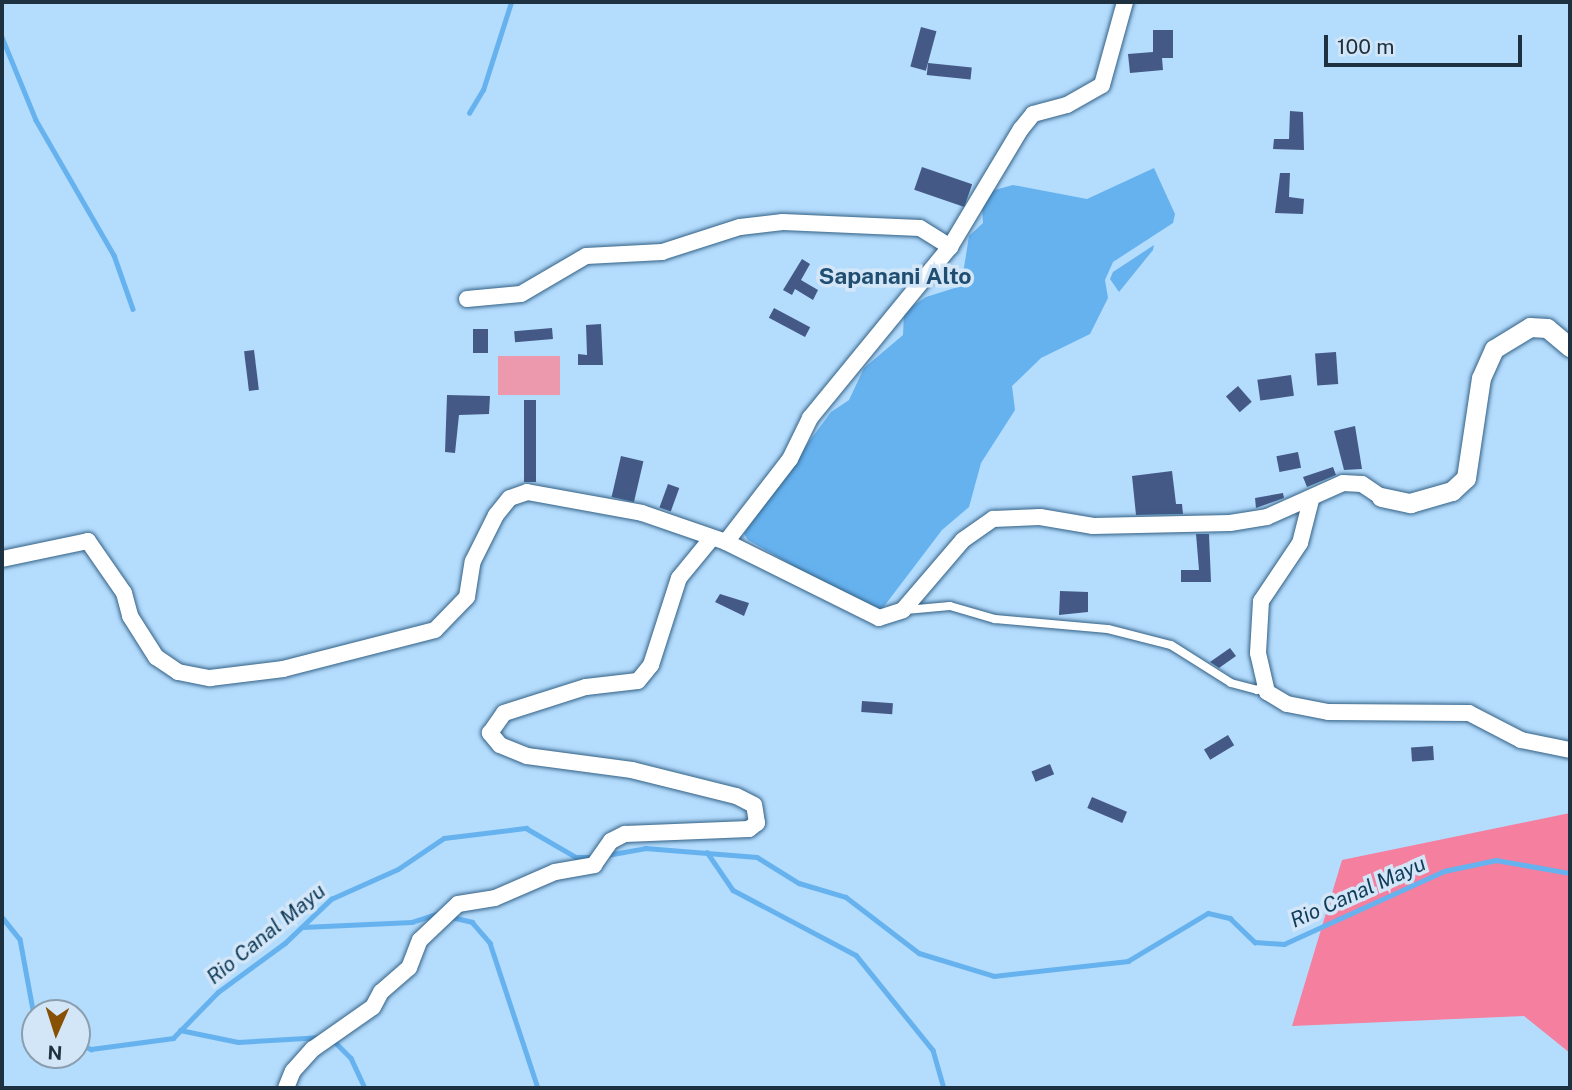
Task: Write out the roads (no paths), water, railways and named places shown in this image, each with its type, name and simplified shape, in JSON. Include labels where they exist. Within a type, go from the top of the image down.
[{"type":"street","points":[[286,1088],[293,1071],[313,1049],[373,1007],[381,992],[409,968],[420,940],[458,904],[495,898],[555,872],[594,865],[611,841],[625,834],[749,829],[757,823],[754,805],[736,796],[632,770],[527,756],[500,745],[491,733],[505,713],[586,687],[638,681],[651,665],[679,578],[719,540],[790,459],[810,418],[950,247],[1033,114],[1067,105],[1102,85],[1125,2]]},
{"type":"street","points":[[467,299],[521,294],[586,256],[662,252],[740,227],[783,222],[920,228],[950,247]]},
{"type":"street","points":[[2,559],[88,541],[124,593],[130,616],[156,657],[178,672],[210,678],[283,669],[435,629],[467,597],[473,561],[496,515],[510,498],[527,492],[642,513],[719,540],[879,618],[903,610],[963,540],[993,519],[1040,517],[1093,526],[1230,523],[1267,517],[1343,484],[1362,484],[1381,497],[1410,503],[1438,496],[1466,478],[1481,378],[1494,348],[1530,327],[1547,328],[1570,347]]},
{"type":"street","points":[[1311,500],[1300,543],[1261,601],[1258,653],[1264,685],[1287,704],[1328,712],[1469,713],[1521,740],[1570,750]]},
{"type":"lane","points":[[903,610],[950,606],[995,619],[1108,629],[1171,645],[1231,683],[1257,690],[1264,685]]},
{"type":"water","points":[[1154,168],[1175,214],[1173,223],[1113,262],[1105,280],[1108,298],[1090,334],[1041,358],[1012,386],[1015,410],[981,463],[969,507],[942,530],[882,609],[869,609],[748,540],[744,534],[758,511],[831,412],[849,400],[864,368],[903,335],[904,312],[926,297],[961,286],[969,236],[983,223],[982,205],[991,191],[1013,185],[1087,199]]},
{"type":"water","points":[[1154,245],[1153,250],[1119,292],[1110,279],[1113,272]]},
{"type":"waterway","points":[[469,113],[483,90],[511,2]]},
{"type":"waterway","points":[[2,37],[36,120],[114,255],[133,309]]},
{"type":"waterway","name":"Rio Canal Mayu","points":[[91,1049],[173,1038],[218,992],[285,943],[331,899],[398,869],[444,838],[526,828],[576,857],[594,857]]},
{"type":"waterway","name":"Rio Canal Mayu","points":[[607,855],[645,848],[757,857],[799,883],[846,897],[919,953],[994,976],[1128,961],[1208,913],[1230,918],[1255,942],[1284,944],[1444,871],[1496,860],[1570,873]]},
{"type":"waterway","points":[[707,852],[733,890],[856,955],[933,1050],[944,1088]]},
{"type":"waterway","points":[[303,927],[412,922],[439,913]]},
{"type":"waterway","name":"Rio Canal Mayu","points":[[2,917],[20,939],[31,999]]},
{"type":"waterway","points":[[451,917],[472,922],[490,943],[538,1088]]},
{"type":"waterway","points":[[180,1030],[238,1042],[322,1037]]},
{"type":"waterway","points":[[334,1041],[351,1058],[365,1088]]},
{"type":"district","name":"Sapanani Alto","points":[[895,276]]}]
